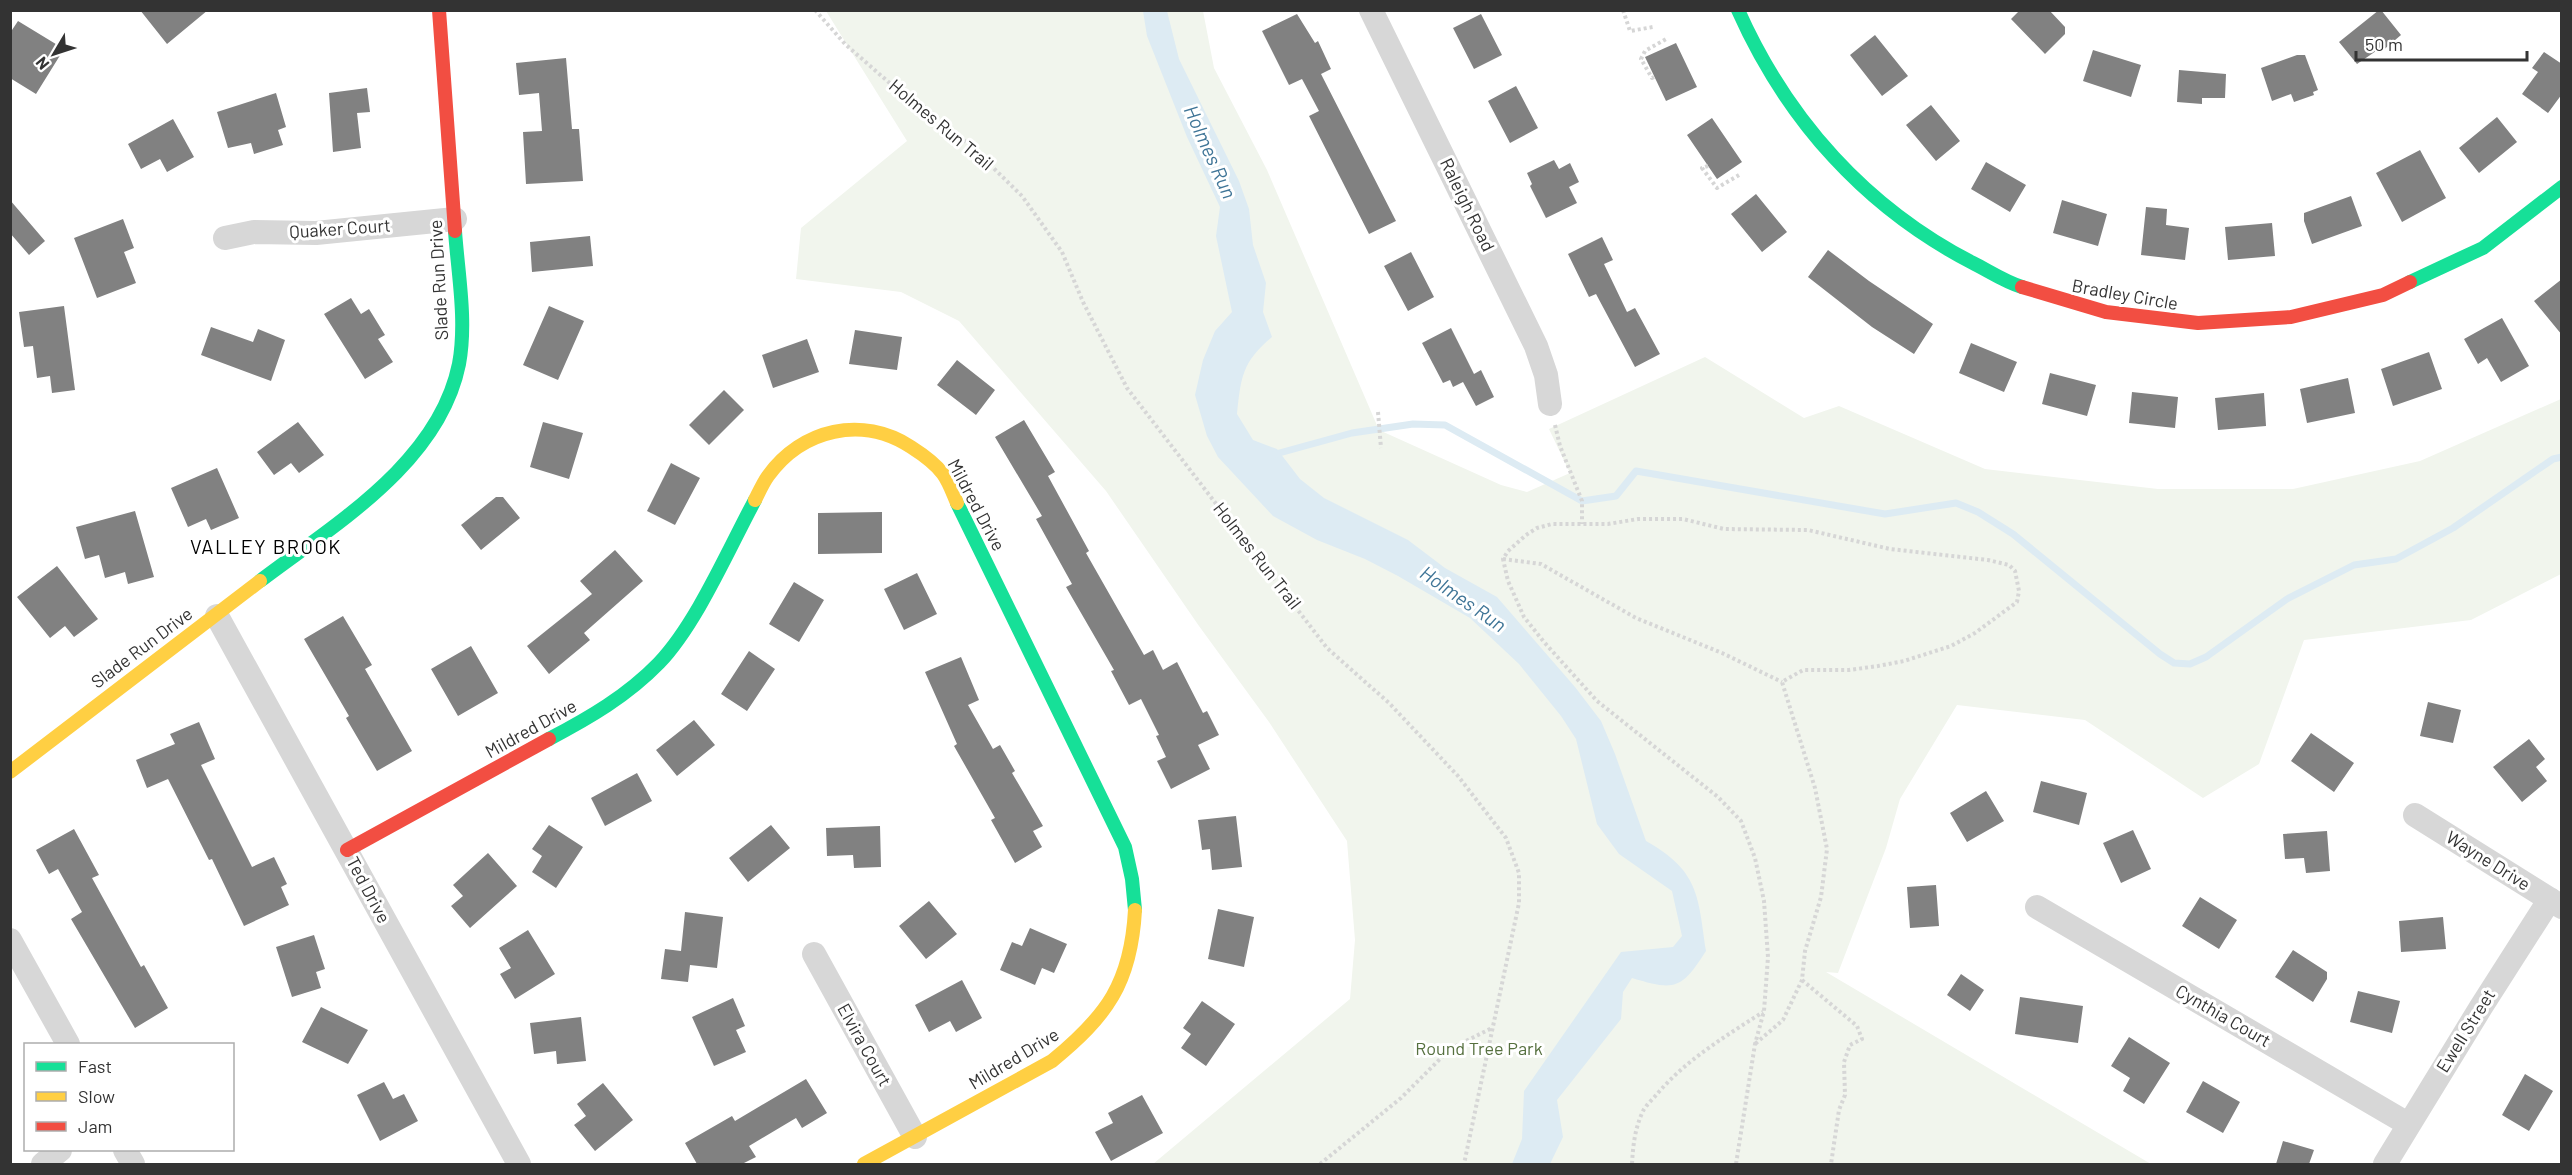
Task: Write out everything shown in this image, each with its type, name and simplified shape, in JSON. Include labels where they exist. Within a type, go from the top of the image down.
[{"type":"street","name":"Slade Run Drive","points":[[10,772],[353,511],[409,460],[433,430],[449,400],[459,363],[462,309],[439,10]]},
{"type":"street","name":"Raleigh Road","points":[[1371,10],[1536,346],[1546,375],[1550,404]]},
{"type":"street","name":"Bradley Circle","points":[[1738,10],[1757,53],[1797,115],[1836,161],[1871,196],[1913,230],[1955,256],[2000,279],[2051,299],[2098,312],[2188,324],[2243,323],[2336,310],[2374,298],[2437,273],[2472,254],[2521,221],[2562,187]]},
{"type":"street","name":"Quaker Court","points":[[225,238],[254,232],[316,233],[455,219]]},
{"type":"street","name":"Mildred Drive","points":[[347,850],[598,713],[630,690],[660,662],[688,626],[768,476],[778,462],[799,444],[824,433],[849,428],[874,429],[898,437],[927,456],[943,474],[1125,847],[1133,876],[1136,906],[1134,939],[1125,972],[1111,1001],[1093,1026],[1071,1047],[1052,1061],[864,1164]]},
{"type":"street","name":"Ted Drive","points":[[217,616],[519,1164]]},
{"type":"street","name":"Wayne Drive","points":[[2415,816],[2556,903]]},
{"type":"street","name":"Ewell Street","points":[[2385,1164],[2408,1124],[2556,903]]},
{"type":"street","name":"Cynthia Court","points":[[2037,907],[2408,1124]]},
{"type":"street","points":[[10,940],[67,1043]]},
{"type":"street","name":"Elvira Court","points":[[814,954],[915,1137]]},
{"type":"street","points":[[43,1164],[58,1151]]},
{"type":"street","points":[[126,1151],[134,1164]]},
{"type":"path","name":"Holmes Run Trail","points":[[815,10],[845,44],[893,86],[926,108],[974,149],[1022,196],[1062,252],[1083,302],[1127,388],[1327,648],[1389,704],[1458,776],[1506,838],[1519,873],[1519,903],[1464,1164]]},
{"type":"path","points":[[1623,10],[1630,31],[1653,27]]},
{"type":"path","points":[[1654,77],[1652,78],[1641,59],[1645,51],[1666,39]]},
{"type":"path","points":[[1708,166],[1702,168],[1717,188],[1740,175]]},
{"type":"path","points":[[1550,404],[1560,446],[1582,501],[1582,525]]},
{"type":"path","points":[[1378,412],[1381,448]]},
{"type":"path","points":[[1736,1164],[1755,1044],[1764,1011],[1768,957],[1764,902],[1755,858],[1741,821],[1718,797],[1597,701],[1524,617],[1508,581],[1503,559],[1508,551],[1537,528],[1552,524],[1582,525],[1638,519],[1683,519],[1724,529],[1809,531],[1890,549],[1989,560],[2009,565],[2015,571],[2019,591],[2017,602],[1975,633],[1951,646],[1904,661],[1878,666],[1850,670],[1803,670],[1782,682]]},
{"type":"path","points":[[1503,559],[1541,564],[1636,618],[1722,653],[1782,682],[1815,788],[1827,849],[1821,897],[1805,951],[1802,981],[1783,1020],[1755,1044]]},
{"type":"path","points":[[1802,981],[1857,1026],[1862,1039],[1850,1044],[1844,1062],[1845,1095],[1839,1110],[1831,1164]]},
{"type":"path","points":[[1632,1164],[1633,1140],[1644,1109],[1650,1102],[1668,1082],[1713,1044],[1764,1011]]},
{"type":"path","points":[[1320,1164],[1401,1098],[1450,1049],[1493,1028]]},
{"type":"green space","name":"Round Tree Park","points":[[826,11],[1203,11],[1214,68],[1267,170],[1379,430],[1501,485],[1527,492],[1570,473],[1549,429],[1705,357],[1804,418],[1839,406],[1985,469],[2158,489],[2293,489],[2420,461],[2561,399],[2561,574],[2471,620],[2304,640],[2259,764],[2203,798],[2085,720],[1957,705],[1900,799],[1886,848],[1838,973],[1826,972],[2151,1164],[1153,1164],[1350,999],[1355,940],[1347,841],[1269,722],[1199,626],[1106,491],[959,321],[901,292],[796,279],[801,228],[907,141]]},
{"type":"water","name":"Holmes Run","points":[[1143,11],[1167,11],[1179,59],[1239,181],[1249,209],[1253,245],[1266,283],[1263,312],[1272,337],[1254,354],[1245,371],[1240,390],[1237,414],[1253,440],[1277,449],[1300,479],[1324,498],[1408,540],[1445,568],[1497,597],[1575,687],[1601,721],[1646,841],[1677,863],[1693,886],[1701,914],[1706,951],[1690,974],[1676,984],[1658,985],[1632,978],[1623,992],[1621,1019],[1557,1100],[1563,1137],[1550,1164],[1512,1164],[1522,1139],[1524,1091],[1621,952],[1673,947],[1682,936],[1672,891],[1619,854],[1597,824],[1576,739],[1561,716],[1519,664],[1470,618],[1398,576],[1365,559],[1317,540],[1273,516],[1218,457],[1207,436],[1195,395],[1203,360],[1215,331],[1232,312],[1216,236],[1220,207],[1187,137],[1147,36]]},
{"type":"building","points":[[140,10],[208,10],[167,44]]},
{"type":"building","points":[[2020,10],[2049,10],[2065,27],[2065,34],[2045,54],[2011,19]]},
{"type":"building","points":[[2379,10],[2401,35],[2381,52],[2379,49],[2357,64],[2339,42]]},
{"type":"building","points":[[1297,14],[1315,43],[1318,41],[1331,69],[1321,74],[1396,221],[1369,234],[1309,116],[1319,111],[1302,79],[1289,85],[1262,31]]},
{"type":"building","points":[[1481,14],[1502,55],[1474,69],[1453,28]]},
{"type":"building","points":[[18,21],[64,49],[36,94],[10,78],[10,33]]},
{"type":"building","points":[[1875,35],[1908,76],[1882,96],[1850,55]]},
{"type":"building","points":[[1676,43],[1697,87],[1666,101],[1645,57]]},
{"type":"building","points":[[2093,50],[2141,65],[2131,97],[2083,81]]},
{"type":"building","points":[[2544,52],[2562,64],[2562,94],[2548,113],[2522,94],[2538,72],[2532,68]]},
{"type":"building","points":[[2297,55],[2305,55],[2318,90],[2313,92],[2314,95],[2294,102],[2291,94],[2272,101],[2261,68]]},
{"type":"building","points":[[566,58],[572,129],[579,129],[583,181],[526,184],[523,132],[542,131],[539,93],[519,95],[516,63]]},
{"type":"building","points":[[2179,70],[2226,74],[2225,98],[2202,98],[2202,104],[2177,102]]},
{"type":"building","points":[[1516,86],[1538,128],[1510,143],[1488,101]]},
{"type":"building","points":[[367,88],[370,112],[357,113],[361,148],[333,152],[329,93]]},
{"type":"building","points":[[276,93],[286,127],[278,130],[283,145],[254,154],[251,143],[228,148],[217,112]]},
{"type":"building","points":[[1931,105],[1960,141],[1936,161],[1906,125]]},
{"type":"building","points":[[2497,117],[2517,142],[2479,173],[2459,148]]},
{"type":"building","points":[[1712,118],[1742,162],[1717,179],[1687,135]]},
{"type":"building","points":[[173,119],[194,157],[167,172],[160,159],[141,169],[128,144]]},
{"type":"building","points":[[2420,150],[2446,198],[2402,222],[2376,173]]},
{"type":"building","points":[[1554,160],[1559,169],[1570,163],[1579,182],[1569,187],[1577,203],[1546,218],[1530,186],[1532,184],[1527,173]]},
{"type":"building","points":[[1986,162],[2026,185],[2010,212],[1971,189]]},
{"type":"building","points":[[1756,194],[1787,232],[1762,252],[1731,214]]},
{"type":"building","points":[[2351,196],[2362,226],[2312,244],[2304,221],[2304,213]]},
{"type":"building","points":[[10,200],[45,241],[29,255],[10,233]]},
{"type":"building","points":[[2062,200],[2107,214],[2098,246],[2053,233]]},
{"type":"building","points":[[2146,207],[2167,209],[2166,225],[2189,228],[2185,260],[2141,255]]},
{"type":"building","points":[[123,219],[134,248],[124,252],[136,283],[97,298],[74,238]]},
{"type":"building","points":[[2272,223],[2275,256],[2228,260],[2225,227]]},
{"type":"building","points":[[590,236],[593,266],[532,272],[530,242]]},
{"type":"building","points":[[1602,237],[1613,260],[1604,264],[1627,312],[1635,308],[1660,354],[1635,367],[1596,294],[1589,297],[1568,254]]},
{"type":"building","points":[[1828,250],[1933,324],[1914,354],[1872,327],[1808,277]]},
{"type":"building","points":[[1411,252],[1434,297],[1408,311],[1384,266]]},
{"type":"building","points":[[2562,279],[2562,335],[2534,301]]},
{"type":"building","points":[[351,298],[361,314],[369,309],[385,335],[378,339],[393,362],[365,379],[324,314]]},
{"type":"building","points":[[64,306],[75,390],[52,393],[50,376],[37,378],[33,346],[24,347],[19,312]]},
{"type":"building","points":[[549,306],[584,321],[558,380],[523,365]]},
{"type":"building","points":[[2502,318],[2529,366],[2501,382],[2487,358],[2478,364],[2464,339]]},
{"type":"building","points":[[211,327],[253,342],[258,329],[285,340],[271,381],[201,355]]},
{"type":"building","points":[[1451,328],[1474,374],[1481,370],[1494,397],[1476,406],[1463,382],[1453,387],[1450,380],[1443,383],[1422,343]]},
{"type":"building","points":[[855,330],[902,337],[897,370],[849,364]]},
{"type":"building","points":[[807,339],[819,372],[773,388],[762,355]]},
{"type":"building","points":[[1971,343],[2017,362],[2004,392],[1959,373]]},
{"type":"building","points":[[2429,352],[2442,389],[2393,406],[2381,369]]},
{"type":"building","points":[[957,360],[995,390],[976,415],[937,385]]},
{"type":"building","points":[[2050,373],[2096,385],[2087,416],[2042,404]]},
{"type":"building","points":[[2348,378],[2355,413],[2307,423],[2300,389]]},
{"type":"building","points":[[724,390],[744,410],[709,445],[689,425]]},
{"type":"building","points":[[2132,392],[2178,397],[2175,428],[2129,423]]},
{"type":"building","points":[[2264,393],[2266,426],[2218,430],[2215,398]]},
{"type":"building","points":[[1024,420],[1055,472],[1048,476],[1089,551],[1086,553],[1144,655],[1153,650],[1163,670],[1177,662],[1203,713],[1207,711],[1219,735],[1198,745],[1210,769],[1171,789],[1157,761],[1166,757],[1156,736],[1159,735],[1141,699],[1129,705],[1111,671],[1114,670],[1066,587],[1072,584],[1036,519],[1042,516],[995,437]]},
{"type":"building","points":[[298,422],[324,455],[299,473],[291,463],[274,475],[257,452]]},
{"type":"building","points":[[543,422],[583,433],[569,479],[530,467]]},
{"type":"building","points":[[671,463],[700,478],[675,525],[647,511]]},
{"type":"building","points":[[217,468],[239,518],[211,530],[206,519],[188,527],[171,488]]},
{"type":"building","points":[[496,497],[503,497],[520,518],[481,550],[461,525]]},
{"type":"building","points":[[135,511],[154,577],[128,584],[125,572],[105,578],[99,555],[85,559],[76,527]]},
{"type":"building","points":[[882,512],[882,553],[818,554],[818,513]]},
{"type":"building","points":[[615,550],[643,581],[584,633],[590,640],[549,674],[527,646],[592,594],[580,581]]},
{"type":"building","points":[[57,566],[98,619],[74,637],[65,626],[50,638],[17,597]]},
{"type":"building","points":[[917,573],[937,614],[904,630],[884,589]]},
{"type":"building","points":[[794,582],[824,600],[799,642],[769,624]]},
{"type":"building","points":[[343,616],[372,665],[365,669],[412,751],[377,771],[346,718],[349,716],[304,639]]},
{"type":"building","points":[[471,646],[498,693],[458,716],[431,669]]},
{"type":"building","points":[[749,651],[775,669],[747,711],[721,694]]},
{"type":"building","points":[[961,657],[979,700],[968,705],[993,749],[1000,745],[1015,771],[1012,773],[1043,826],[1033,831],[1042,847],[1015,863],[991,820],[995,818],[954,746],[957,744],[925,672]]},
{"type":"building","points":[[2428,702],[2461,710],[2453,743],[2420,736]]},
{"type":"building","points":[[694,720],[715,745],[677,776],[656,750]]},
{"type":"building","points":[[199,722],[215,759],[201,765],[252,867],[274,857],[287,884],[281,887],[289,905],[244,926],[212,859],[209,860],[168,779],[147,788],[136,760],[175,744],[170,734]]},
{"type":"building","points":[[2311,733],[2354,763],[2334,792],[2291,761]]},
{"type":"building","points":[[2529,739],[2545,759],[2536,767],[2547,781],[2522,802],[2493,767]]},
{"type":"building","points":[[637,773],[652,801],[605,826],[591,798]]},
{"type":"building","points":[[2041,781],[2087,793],[2079,825],[2033,812]]},
{"type":"building","points":[[1986,791],[2004,821],[1967,842],[1950,813]]},
{"type":"building","points":[[1236,816],[1242,867],[1212,870],[1210,849],[1202,850],[1198,820]]},
{"type":"building","points":[[549,825],[583,847],[556,888],[532,872],[542,856],[532,849]]},
{"type":"building","points":[[771,825],[790,848],[748,882],[729,858]]},
{"type":"building","points":[[880,826],[881,867],[854,868],[853,855],[827,856],[826,828]]},
{"type":"building","points":[[74,829],[99,875],[92,878],[141,967],[144,965],[168,1008],[135,1028],[71,919],[82,912],[58,869],[49,874],[36,850]]},
{"type":"building","points":[[2133,830],[2151,869],[2121,883],[2103,843]]},
{"type":"building","points":[[2327,831],[2330,871],[2306,873],[2304,858],[2285,859],[2283,834]]},
{"type":"building","points":[[488,853],[517,886],[470,928],[451,906],[463,896],[453,885]]},
{"type":"building","points":[[1936,885],[1939,926],[1910,928],[1907,887]]},
{"type":"building","points":[[2200,897],[2237,920],[2219,949],[2182,926]]},
{"type":"building","points":[[929,901],[957,934],[926,959],[899,926]]},
{"type":"building","points":[[1218,909],[1254,917],[1244,967],[1208,959]]},
{"type":"building","points":[[685,912],[723,917],[717,968],[690,965],[688,982],[661,979],[665,949],[681,951]]},
{"type":"building","points":[[2443,917],[2446,949],[2401,952],[2399,921]]},
{"type":"building","points":[[1030,928],[1067,944],[1054,973],[1042,968],[1035,985],[1000,970],[1012,942],[1022,946]]},
{"type":"building","points":[[528,930],[555,974],[515,999],[500,974],[511,968],[499,948]]},
{"type":"building","points":[[314,935],[325,969],[316,972],[321,988],[292,997],[276,947]]},
{"type":"building","points":[[2293,950],[2327,972],[2327,979],[2313,1002],[2275,977]]},
{"type":"building","points":[[1961,974],[1984,990],[1970,1011],[1947,995]]},
{"type":"building","points":[[962,980],[982,1018],[956,1032],[950,1021],[929,1032],[915,1005]]},
{"type":"building","points":[[2358,991],[2400,1001],[2392,1033],[2350,1022]]},
{"type":"building","points":[[2020,997],[2083,1006],[2078,1043],[2015,1034]]},
{"type":"building","points":[[733,998],[745,1026],[736,1030],[746,1052],[714,1066],[692,1017]]},
{"type":"building","points":[[1202,1001],[1235,1024],[1206,1066],[1181,1048],[1191,1034],[1183,1028]]},
{"type":"building","points":[[321,1007],[368,1030],[348,1064],[302,1042]]},
{"type":"building","points":[[581,1017],[586,1061],[557,1064],[556,1051],[534,1054],[530,1023]]},
{"type":"building","points":[[2129,1037],[2170,1063],[2144,1104],[2123,1091],[2130,1078],[2111,1066]]},
{"type":"building","points":[[2525,1074],[2553,1091],[2529,1131],[2502,1115]]},
{"type":"building","points":[[806,1079],[827,1113],[802,1128],[796,1118],[749,1146],[756,1157],[742,1164],[697,1164],[685,1143],[732,1116],[735,1121]]},
{"type":"building","points":[[2203,1081],[2240,1102],[2223,1133],[2186,1112]]},
{"type":"building","points":[[384,1082],[393,1099],[404,1094],[418,1121],[380,1141],[357,1095]]},
{"type":"building","points":[[603,1083],[633,1120],[595,1151],[574,1125],[586,1116],[577,1104]]},
{"type":"building","points":[[1142,1095],[1163,1133],[1111,1161],[1095,1132],[1113,1123],[1108,1113]]},
{"type":"building","points":[[2283,1141],[2314,1150],[2309,1164],[2276,1164]]},
{"type":"waterway","points":[[1272,455],[1352,433],[1413,424],[1445,425],[1582,501],[1616,496],[1636,471],[1885,514],[1956,503],[1978,512],[2013,534],[2160,654],[2174,663],[2190,664],[2206,657],[2287,599],[2354,565],[2396,559],[2453,528],[2553,459],[2562,457]]},
{"type":"traffic: fast","points":[[1738,10],[1780,88],[1834,157],[1865,188],[1898,216],[1934,241],[1997,276],[2022,287]]},
{"type":"traffic: fast","points":[[2410,282],[2483,248],[2562,187]]},
{"type":"traffic: fast","points":[[260,581],[351,513],[380,488],[407,461],[430,432],[448,399],[459,364],[461,348],[462,314],[455,231]]},
{"type":"traffic: fast","points":[[549,739],[607,706],[634,686],[673,647],[699,607],[755,500]]},
{"type":"traffic: fast","points":[[957,503],[1125,847],[1132,879],[1135,910]]},
{"type":"traffic: slow","points":[[755,500],[768,476],[798,447],[834,432],[853,430],[873,431],[892,437],[920,453],[943,474],[957,503]]},
{"type":"traffic: slow","points":[[10,772],[260,581]]},
{"type":"traffic: slow","points":[[864,1164],[1052,1061],[1071,1045],[1088,1029],[1113,996],[1128,958],[1135,910]]},
{"type":"traffic: jam","points":[[439,10],[455,231]]},
{"type":"traffic: jam","points":[[2022,287],[2106,312],[2198,323],[2291,317],[2383,295],[2410,282]]},
{"type":"traffic: jam","points":[[347,850],[549,739]]},
{"type":"district","name":"VALLEY BROOK","points":[[266,547]]}]
